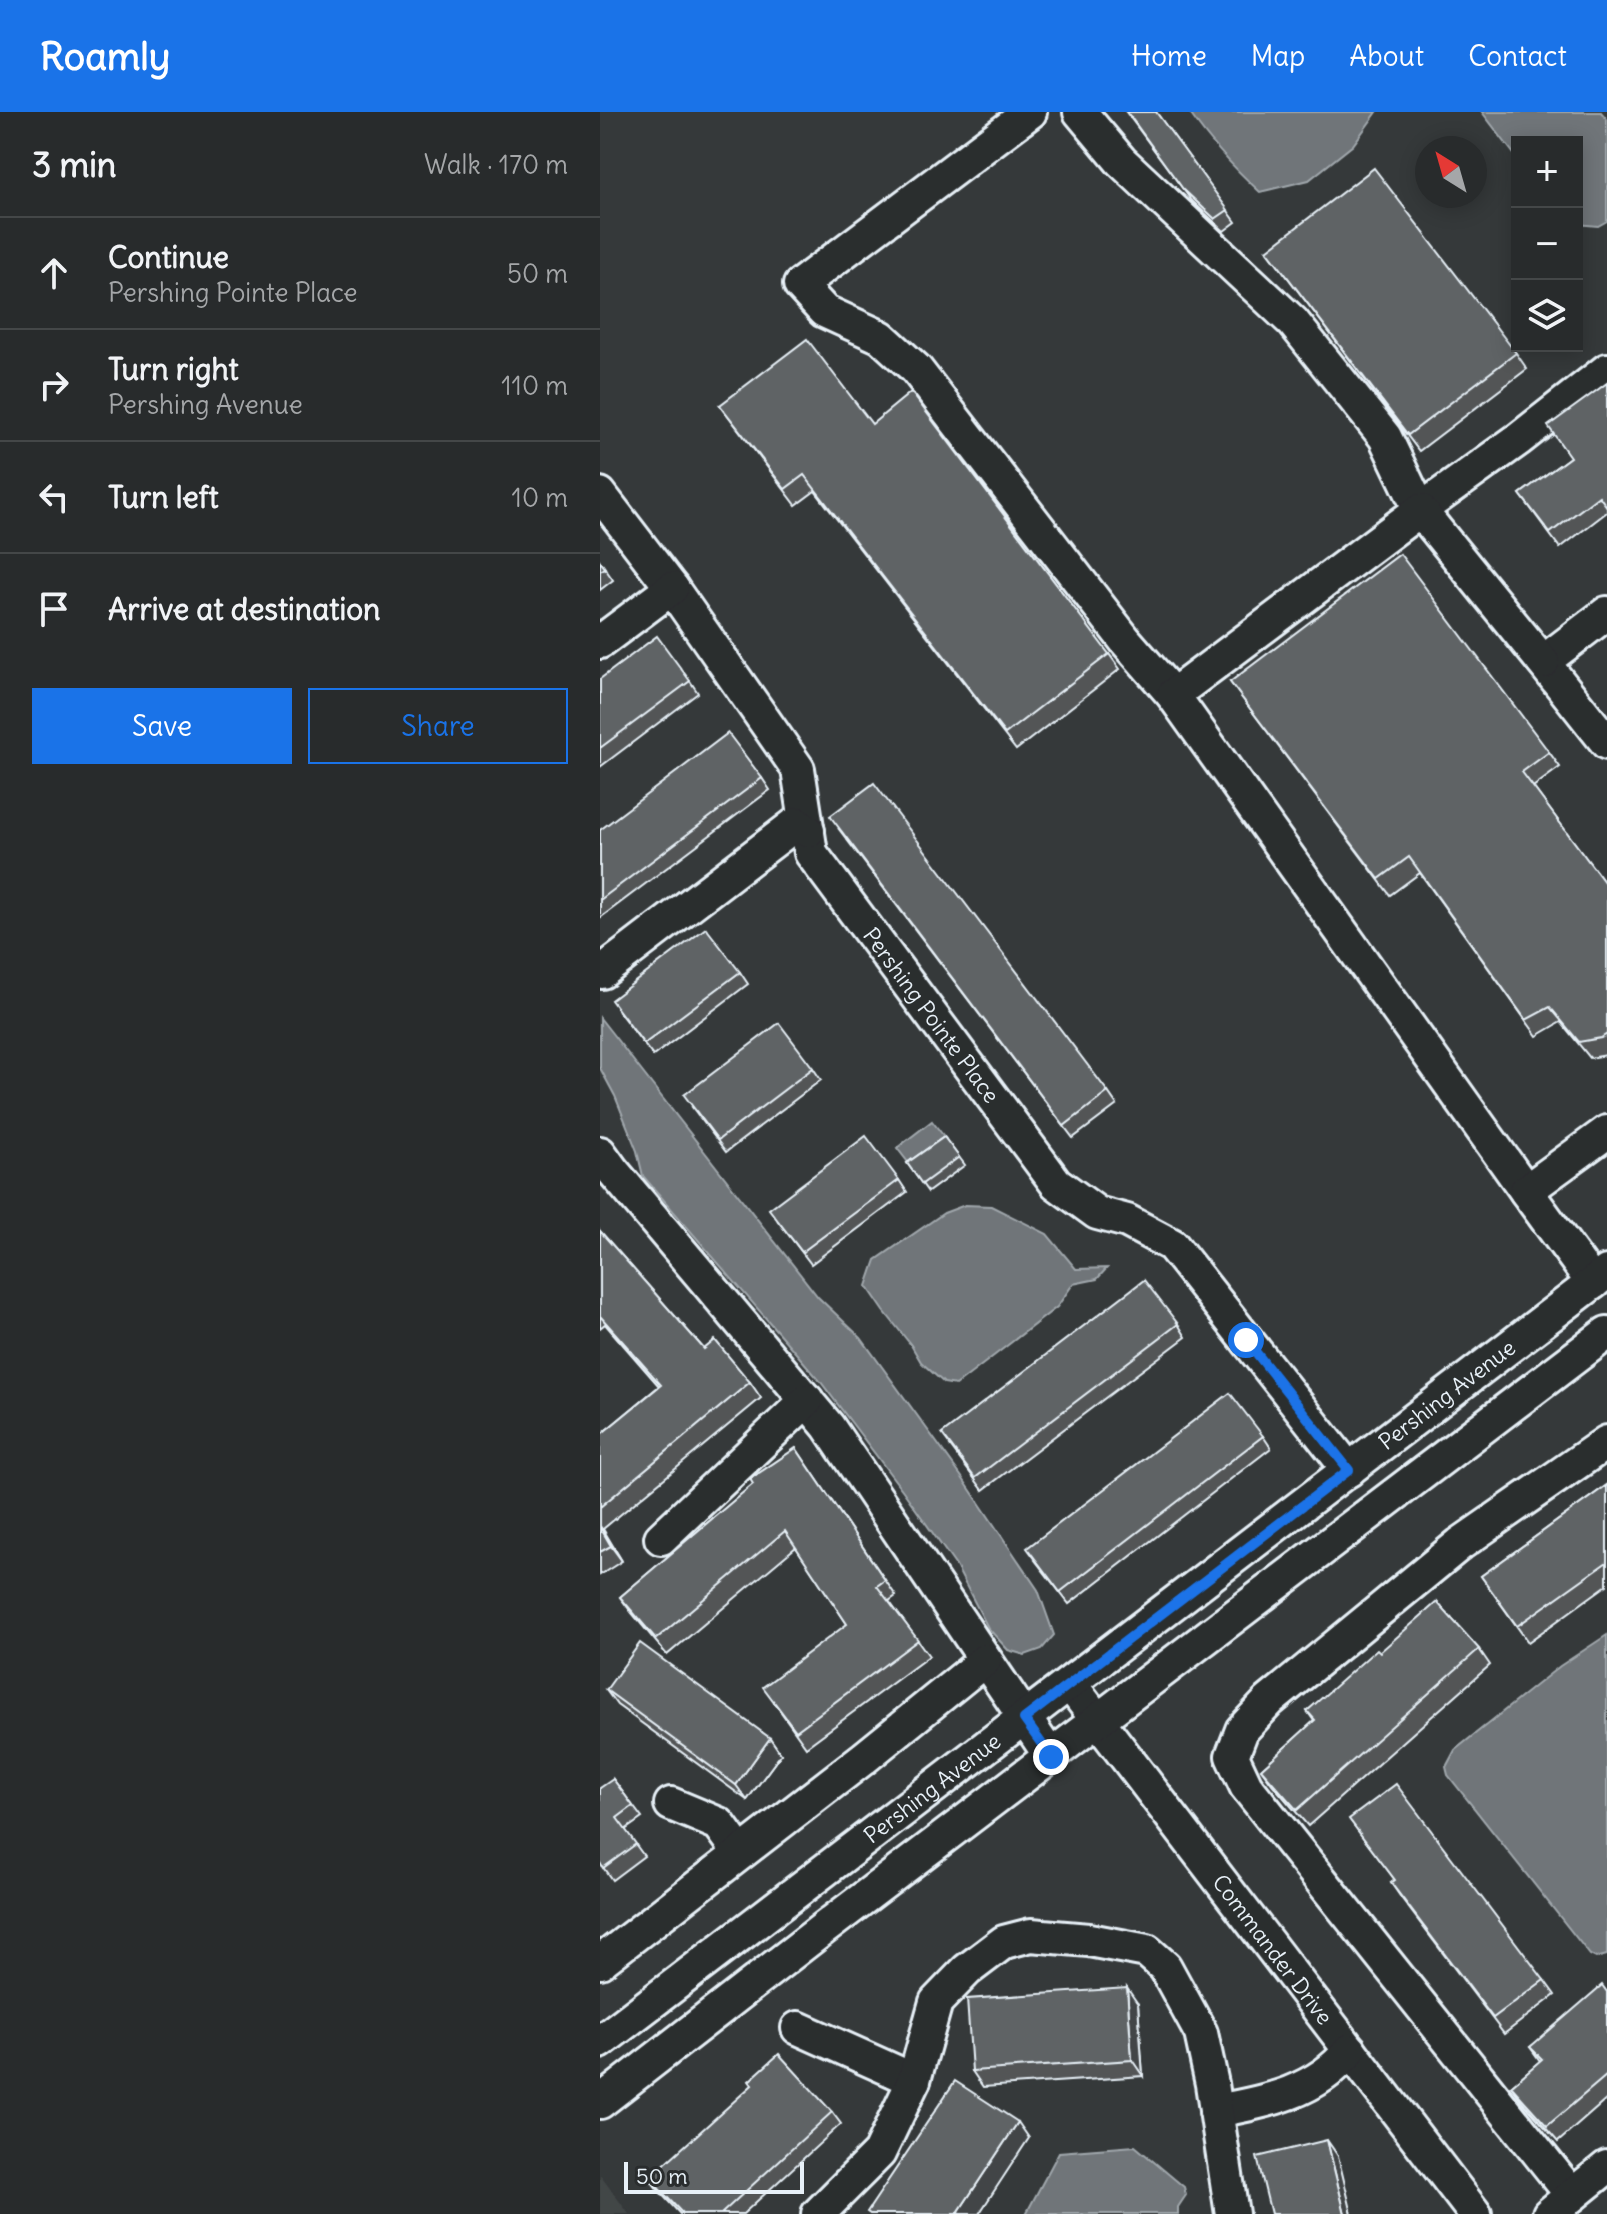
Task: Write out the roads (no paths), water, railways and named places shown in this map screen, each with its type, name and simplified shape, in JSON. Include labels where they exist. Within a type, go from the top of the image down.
[{"type":"street","points":[[1030,112],[800,285],[824,311],[881,337],[916,369],[1125,640],[1173,695],[1526,1191],[1600,1278]]},
{"type":"street","points":[[1080,112],[1121,161],[1293,322],[1385,437],[1420,510],[1543,662],[1596,707],[1607,743]]},
{"type":"street","points":[[1173,695],[1519,439],[1607,370]]},
{"type":"street","name":"Pershing Pointe Place","points":[[600,494],[672,588],[798,769],[811,853],[1056,1183],[1097,1213],[1127,1221],[1172,1245],[1349,1470]]},
{"type":"street","points":[[600,642],[672,588]]},
{"type":"street","points":[[1543,662],[1607,613]]},
{"type":"street","points":[[602,972],[797,823],[808,831]]},
{"type":"street","points":[[1526,1191],[1607,1132]]},
{"type":"street","points":[[604,1168],[828,1426],[1051,1757]]},
{"type":"street","name":"Pershing Avenue","points":[[600,2042],[1600,1278]]},
{"type":"street","points":[[600,2102],[1607,1333]]},
{"type":"street","points":[[661,1538],[807,1400]]},
{"type":"street","points":[[1580,2189],[1531,2144],[1246,1786],[1232,1756],[1242,1730],[1269,1701],[1460,1544],[1607,1442]]},
{"type":"street","points":[[600,1962],[864,1758],[985,1660]]},
{"type":"street","name":"Commander Drive","points":[[1070,1684],[1475,2214]]},
{"type":"street","points":[[671,1804],[719,1824],[740,1853]]},
{"type":"street","points":[[818,2214],[879,2153],[914,2080],[936,2002],[967,1970],[1004,1942],[1031,1935],[1089,1940],[1147,1951],[1165,1967],[1201,2033],[1232,2214]]},
{"type":"street","points":[[798,2028],[914,2080]]},
{"type":"street","points":[[1216,2111],[1264,2102],[1300,2089],[1337,2067],[1350,2050]]}]
